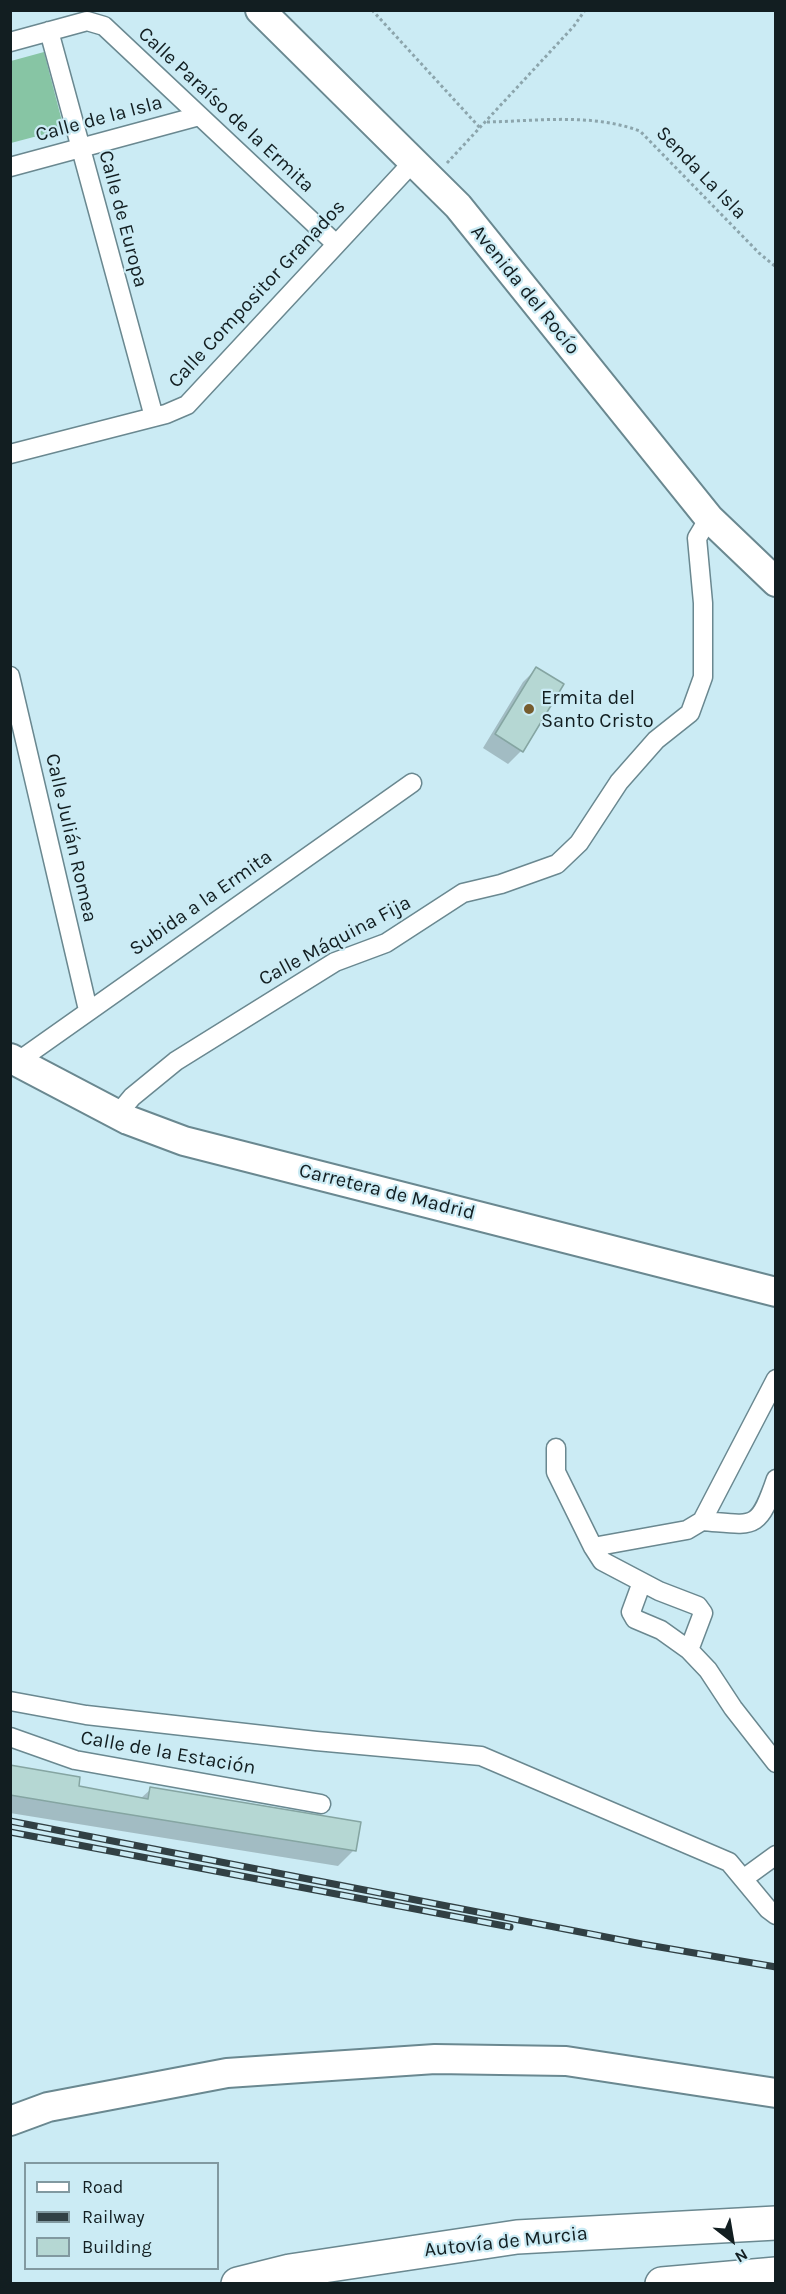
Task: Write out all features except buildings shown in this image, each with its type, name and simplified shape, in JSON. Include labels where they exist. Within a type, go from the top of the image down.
[{"type":"highway","name":"Autovía de Murcia","points":[[238,2283],[290,2271],[517,2237],[776,2223]]},
{"type":"highway","points":[[662,2283],[776,2274]]},
{"type":"main road","name":"Avenida del Rocío","points":[[260,10],[458,206],[709,518],[776,582]]},
{"type":"main road","name":"Carretera de Madrid","points":[[14,1060],[117,1115],[184,1141],[776,1292]]},
{"type":"main road","points":[[10,2121],[48,2107],[227,2073],[435,2059],[566,2061],[776,2093]]},
{"type":"street","name":"Calle Paraíso de la Ermita","points":[[10,42],[87,21],[104,26],[336,244]]},
{"type":"street","name":"Calle de Europa","points":[[49,31],[154,417]]},
{"type":"street","name":"Calle de la Isla","points":[[10,167],[200,116]]},
{"type":"street","name":"Calle Compositor Granados","points":[[10,453],[154,417],[187,405],[336,244],[422,171]]},
{"type":"street","name":"Calle Máquina Fija","points":[[117,1115],[132,1097],[176,1061],[335,962],[386,943],[462,893],[501,884],[557,864],[579,843],[627,774],[656,740],[690,712],[703,677],[703,603],[697,538],[709,518]]},
{"type":"street","name":"Calle Julián Romea","points":[[10,676],[14,705],[88,1010]]},
{"type":"street","name":"Subida a la Ermita","points":[[14,1060],[412,783]]},
{"type":"street","points":[[593,1547],[687,1530],[702,1521],[776,1379]]},
{"type":"street","points":[[556,1448],[556,1472],[602,1561],[642,1582],[698,1606],[703,1613],[689,1650]]},
{"type":"street","points":[[702,1521],[750,1523],[759,1518],[768,1502],[776,1479]]},
{"type":"street","points":[[642,1582],[631,1612],[635,1619],[661,1630],[689,1650],[708,1670],[733,1708],[776,1763]]},
{"type":"street","points":[[10,1701],[86,1716],[316,1741],[481,1755],[729,1862],[768,1909],[776,1915]]},
{"type":"street","name":"Calle de la Estación","points":[[10,1737],[75,1760],[321,1804]]},
{"type":"street","points":[[743,1879],[772,1864]]},
{"type":"path","points":[[372,10],[480,129]]},
{"type":"path","points":[[422,171],[480,129],[574,26],[585,10]]},
{"type":"path","name":"Senda La Isla","points":[[487,122],[581,119],[619,123],[640,132],[759,253],[776,267]]},
{"type":"green space","points":[[44,52],[64,129],[11,143],[11,61]]},
{"type":"railway","points":[[10,1821],[642,1944],[776,1967]]},
{"type":"railway","points":[[10,1832],[510,1927]]},
{"type":"place","name":"Ermita del Santo Cristo","points":[[529,709]]}]
